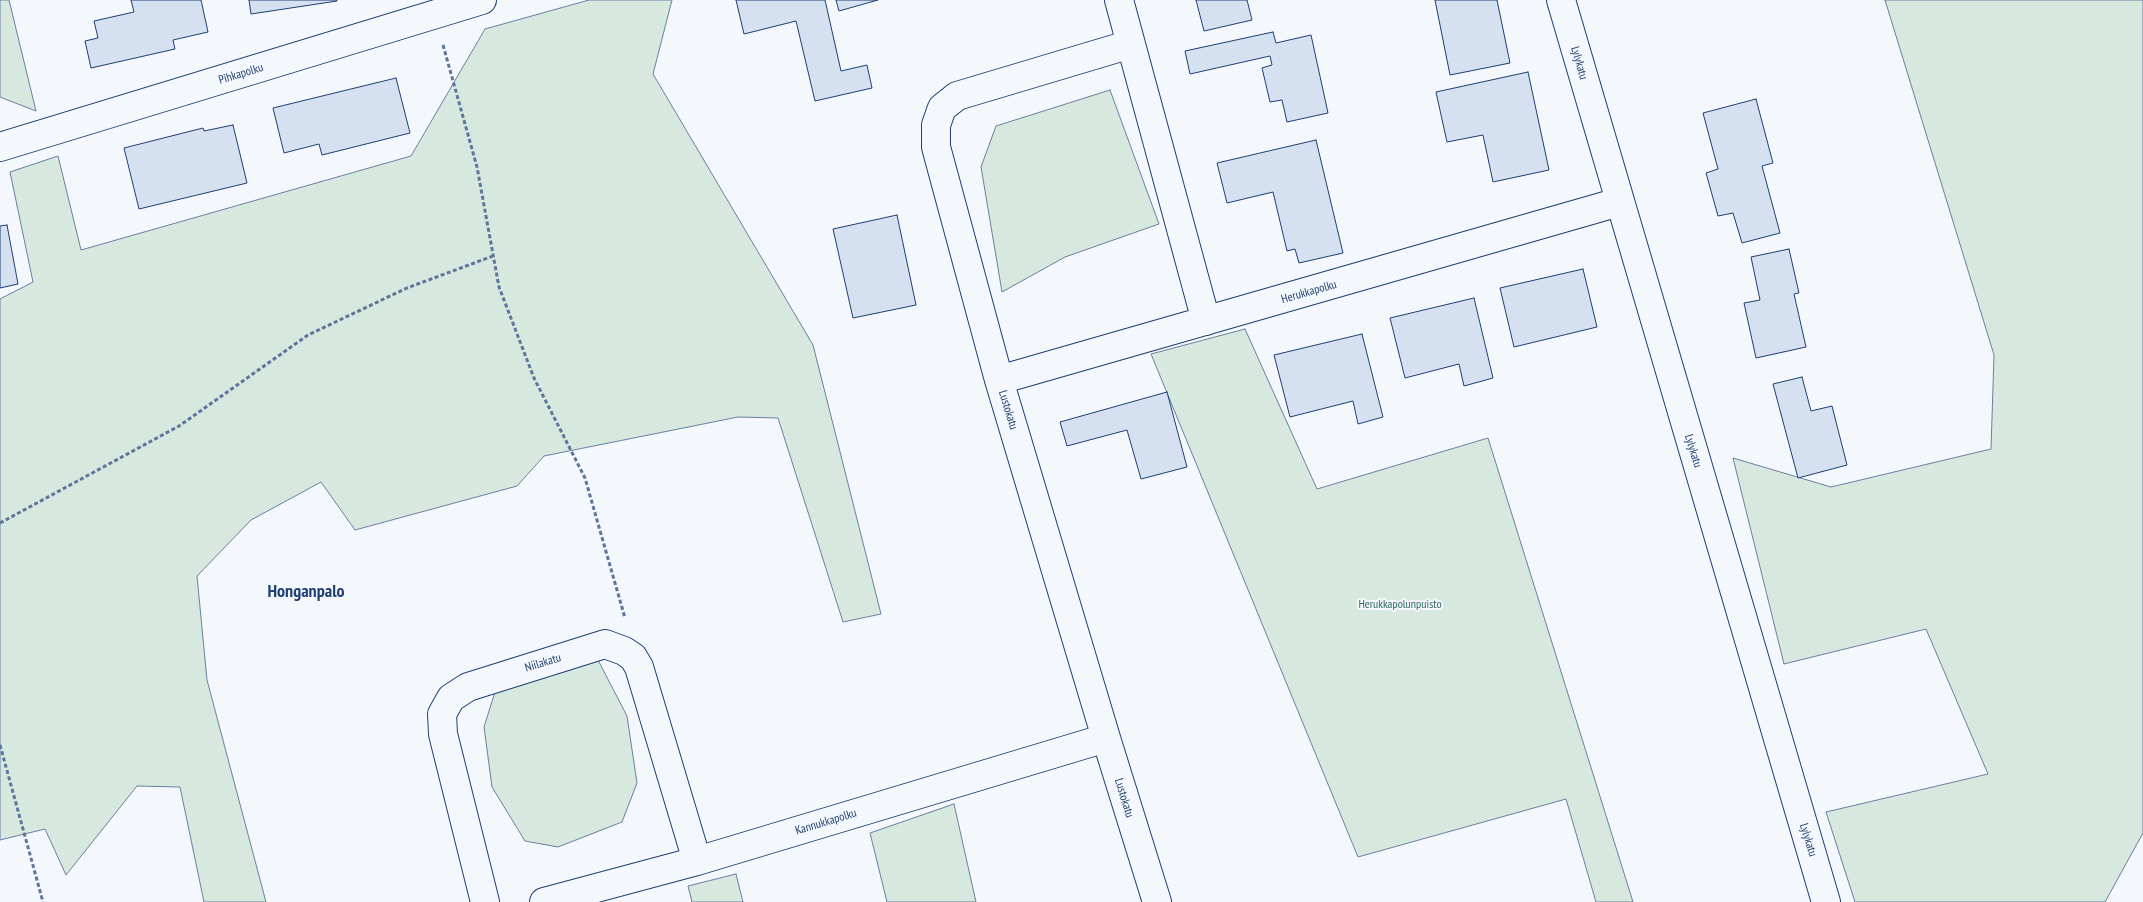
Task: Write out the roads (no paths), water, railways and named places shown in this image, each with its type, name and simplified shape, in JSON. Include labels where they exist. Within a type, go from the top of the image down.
[{"type":"street","name":"Pihkapolku","points":[[0,148],[433,7],[482,0]]},
{"type":"street","points":[[1119,0],[1206,321]]},
{"type":"street","name":"Lylykatu","points":[[1561,0],[1826,902]]},
{"type":"street","name":"Lustokatu","points":[[1131,44],[957,96],[942,108],[936,125],[936,147],[999,380],[1157,902]]},
{"type":"street","name":"Herukkapolku","points":[[999,380],[1619,202]]},
{"type":"street","name":"Niilakatu","points":[[485,902],[443,734],[442,714],[452,698],[468,687],[605,644],[624,651],[632,657],[639,667],[698,861]]},
{"type":"street","name":"Kannukkapolku","points":[[544,902],[698,861],[1106,738]]},
{"type":"district","name":"Honganpalo","points":[[306,592]]},
{"type":"park label","name":"Herukkapolunpuisto","points":[[1400,605]]}]
